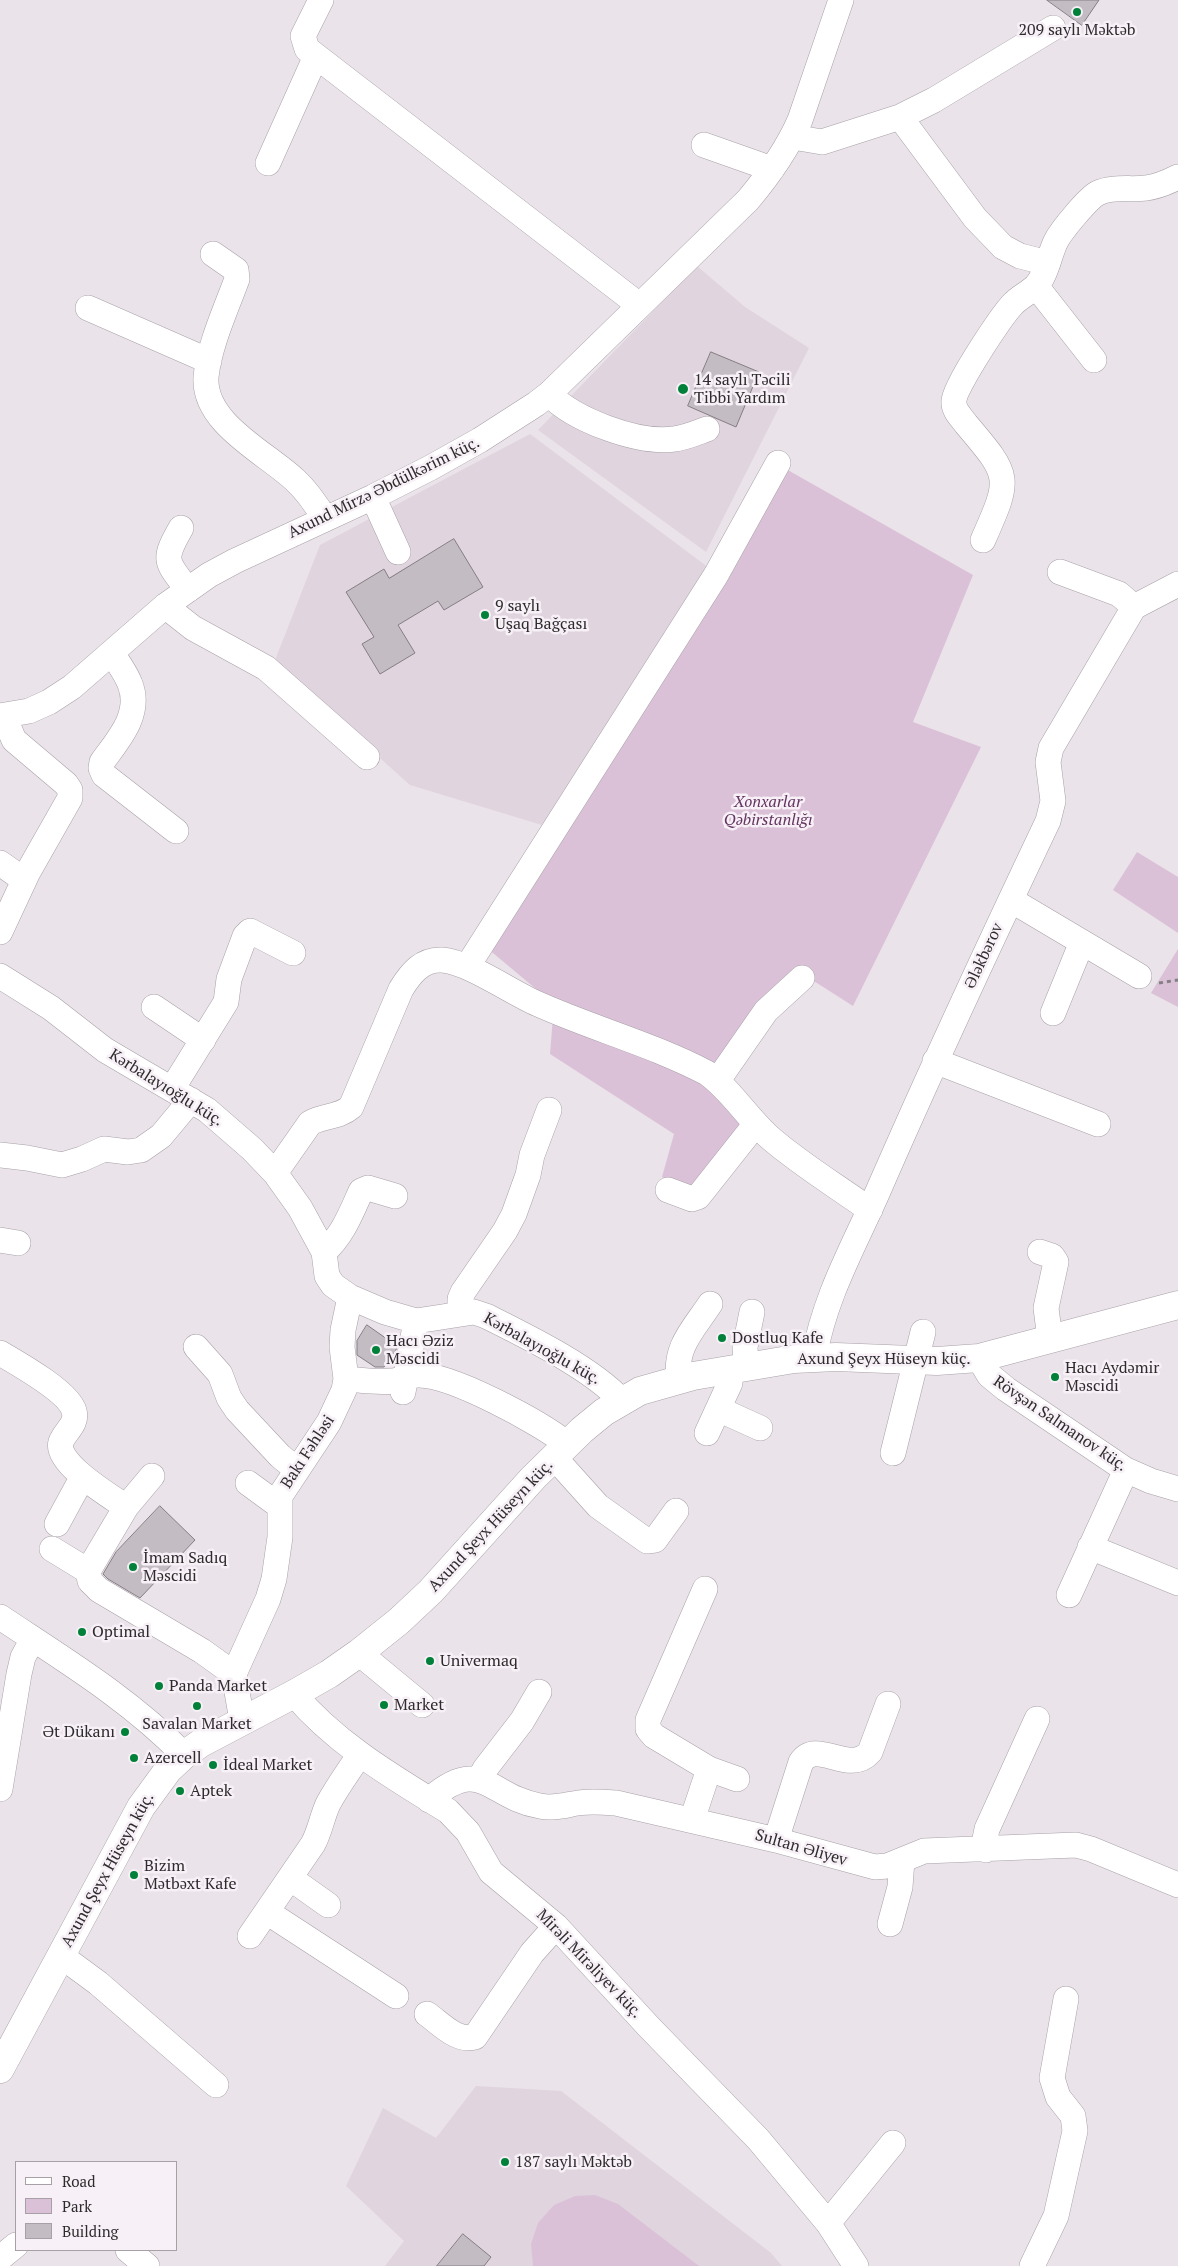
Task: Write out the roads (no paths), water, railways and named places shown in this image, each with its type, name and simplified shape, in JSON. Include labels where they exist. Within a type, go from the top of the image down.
[{"type":"main road","name":"Axund Şeyx Hüseyn küç.","points":[[0,2069],[141,1807],[158,1782],[184,1755],[242,1721],[294,1694],[359,1653],[432,1591],[560,1451],[604,1412],[640,1391],[679,1380],[737,1368],[836,1356],[955,1361],[979,1358],[1178,1305]]},
{"type":"street","points":[[321,0],[303,36],[307,49],[639,305]]},
{"type":"street","name":"Axund Mirzə Əbdülkərim küç.","points":[[2,716],[29,711],[49,702],[72,687],[165,606],[235,561],[373,497],[480,440],[549,394],[748,200],[772,169],[793,137],[841,0]]},
{"type":"street","points":[[793,137],[822,142],[900,117],[934,100],[1053,28]]},
{"type":"street","points":[[268,163],[316,56]]},
{"type":"street","points":[[900,117],[975,218],[1003,247],[1020,256],[1048,262]]},
{"type":"street","points":[[704,145],[772,169]]},
{"type":"street","points":[[983,540],[1000,500],[1003,486],[1002,470],[995,457],[956,412],[954,401],[958,388],[999,320],[1014,303],[1036,286],[1056,241],[1096,193],[1106,190],[1147,188],[1178,177]]},
{"type":"street","points":[[213,254],[236,270],[237,279],[209,361],[206,395],[212,407],[224,422],[294,479],[313,499],[325,519]]},
{"type":"street","points":[[1036,286],[1094,360]]},
{"type":"street","points":[[88,308],[209,361]]},
{"type":"street","points":[[549,394],[570,412],[623,433],[672,440],[690,436],[707,429]]},
{"type":"street","points":[[467,967],[716,575],[778,463]]},
{"type":"street","points":[[373,497],[398,552]]},
{"type":"street","points":[[181,528],[170,547],[168,558],[170,566],[188,590]]},
{"type":"street","points":[[1060,572],[1118,594],[1134,607],[1178,584]]},
{"type":"street","points":[[165,606],[193,628],[266,668],[367,758]]},
{"type":"street","name":"Ələkbərov","points":[[814,1358],[818,1335],[831,1294],[935,1061],[1048,821],[1053,801],[1048,762],[1051,748],[1134,607]]},
{"type":"street","points":[[112,654],[130,684],[134,697],[133,709],[126,729],[101,768],[104,775],[176,831]]},
{"type":"street","points":[[0,932],[24,880],[70,798],[70,790],[14,740],[2,716]]},
{"type":"street","points":[[0,863],[24,880]]},
{"type":"street","points":[[1011,900],[1140,976]]},
{"type":"street","points":[[0,1155],[62,1165],[82,1159],[104,1149],[128,1152],[142,1150],[161,1136],[182,1095],[203,1040],[226,1002],[229,979],[245,936],[250,931],[293,953]]},
{"type":"street","points":[[1053,1013],[1082,942]]},
{"type":"street","points":[[275,1173],[310,1124],[318,1119],[342,1115],[350,1107],[409,976],[422,964],[433,960],[453,962],[467,967],[539,1005],[696,1067],[718,1080],[756,1125],[771,1138],[870,1210]]},
{"type":"street","name":"Kərbalayıoğlu küç.","points":[[0,976],[44,1003],[105,1050],[182,1095],[225,1124],[275,1173],[300,1208],[324,1252],[327,1276],[333,1285],[350,1297],[384,1312],[416,1321],[460,1312],[474,1312],[502,1324],[585,1370],[610,1388],[622,1401]]},
{"type":"street","points":[[718,1080],[766,1011],[802,978]]},
{"type":"street","points":[[154,1007],[203,1040]]},
{"type":"street","points":[[935,1061],[1098,1124]]},
{"type":"street","points":[[460,1312],[460,1300],[463,1292],[505,1231],[518,1204],[532,1155],[549,1110]]},
{"type":"street","points":[[668,1190],[692,1199],[698,1197],[756,1125]]},
{"type":"street","points":[[324,1252],[336,1242],[361,1191],[368,1188],[395,1196]]},
{"type":"street","points":[[1040,1252],[1052,1256],[1056,1262],[1046,1308],[1050,1339]]},
{"type":"street","name":"Bakı Fəhləsi","points":[[234,1674],[268,1599],[274,1579],[280,1537],[278,1505],[280,1496],[329,1422],[344,1390],[346,1379],[342,1347],[343,1330],[350,1297]]},
{"type":"street","points":[[679,1380],[677,1365],[682,1346],[710,1304]]},
{"type":"street","points":[[707,1433],[745,1347],[752,1312]]},
{"type":"street","points":[[404,1387],[416,1321]]},
{"type":"street","points":[[893,1453],[923,1332]]},
{"type":"street","points":[[196,1347],[220,1374],[229,1398],[237,1410],[280,1456],[296,1470]]},
{"type":"street","points":[[0,1352],[36,1375],[71,1404],[75,1412],[73,1423],[61,1442],[61,1448],[82,1478],[126,1507]]},
{"type":"street","name":"Rövşən Salmanov küç.","points":[[979,1358],[989,1375],[1006,1389],[1126,1470],[1150,1481],[1178,1489]]},
{"type":"street","points":[[404,1387],[418,1375],[460,1385],[546,1428],[598,1506],[647,1541],[655,1540],[676,1511]]},
{"type":"street","points":[[346,1379],[380,1382],[394,1381],[404,1387]]},
{"type":"street","points":[[718,1409],[760,1428]]},
{"type":"street","points":[[1069,1595],[1126,1470]]},
{"type":"street","points":[[152,1476],[126,1507],[88,1571],[90,1582],[99,1590],[202,1651],[234,1674],[242,1721]]},
{"type":"street","points":[[57,1524],[82,1478]]},
{"type":"street","points":[[248,1483],[278,1505]]},
{"type":"street","points":[[1090,1547],[1178,1583]]},
{"type":"street","points":[[52,1549],[88,1571]]},
{"type":"street","points":[[705,1589],[648,1720],[648,1729],[654,1736],[709,1769],[737,1779]]},
{"type":"street","points":[[0,1617],[136,1710],[184,1755]]},
{"type":"street","points":[[0,1789],[19,1674],[23,1657],[33,1639]]},
{"type":"street","points":[[359,1653],[422,1705]]},
{"type":"street","points":[[430,1800],[452,1782],[468,1778],[479,1780],[484,1769],[522,1721],[539,1692]]},
{"type":"street","name":"Mirəli Mirəliyev küç.","points":[[294,1694],[311,1714],[360,1754],[448,1811],[468,1832],[491,1872],[556,1926],[649,2027],[758,2139],[828,2223],[856,2266]]},
{"type":"street","points":[[776,1840],[801,1762],[805,1756],[813,1753],[857,1761],[866,1757],[870,1752],[888,1704]]},
{"type":"street","points":[[986,1850],[985,1839],[987,1830],[1037,1719]]},
{"type":"street","points":[[250,1936],[313,1844],[320,1832],[322,1817],[329,1802],[360,1754]]},
{"type":"street","points":[[694,1820],[709,1769]]},
{"type":"street","name":"Sultan Əliyev","points":[[479,1780],[512,1799],[540,1806],[554,1808],[599,1801],[616,1803],[776,1840],[863,1866],[887,1866],[924,1851],[1076,1845],[1091,1849],[1178,1885]]},
{"type":"street","points":[[890,1924],[900,1887],[902,1860]]},
{"type":"street","points":[[290,1878],[328,1905]]},
{"type":"street","points":[[267,1912],[396,1996]]},
{"type":"street","points":[[427,2014],[457,2036],[467,2039],[475,2037],[532,1953],[556,1926]]},
{"type":"street","points":[[60,1955],[98,1983],[216,2086]]},
{"type":"street","points":[[1032,2266],[1056,2216],[1075,2131],[1073,2116],[1058,2097],[1052,2078],[1066,1999]]},
{"type":"street","points":[[828,2223],[893,2143]]},
{"type":"street","points":[[0,2258],[15,2247]]},
{"type":"street","points":[[129,2251],[147,2266]]},
{"type":"place","name":"209 saylı Məktəb","points":[[1077,12]]},
{"type":"place","name":"14 saylı Təcili Tibbi Yardım","points":[[683,389]]},
{"type":"place","name":"9 saylı Uşaq Bağçası","points":[[485,615]]},
{"type":"place","name":"Dostluq Kafe","points":[[722,1338]]},
{"type":"place","name":"Hacı Əziz Məscidi","points":[[376,1350]]},
{"type":"place","name":"Hacı Aydəmir Məscidi","points":[[1055,1377]]},
{"type":"place","name":"İmam Sadıq Məscidi","points":[[133,1567]]},
{"type":"place","name":"Optimal","points":[[82,1632]]},
{"type":"place","name":"Univermaq","points":[[430,1661]]},
{"type":"place","name":"Panda Market","points":[[159,1686]]},
{"type":"place","name":"Market","points":[[384,1705]]},
{"type":"place","name":"Savalan Market","points":[[197,1706]]},
{"type":"place","name":"Ət Dükanı","points":[[125,1732]]},
{"type":"place","name":"Azercell","points":[[134,1758]]},
{"type":"place","name":"İdeal Market","points":[[213,1765]]},
{"type":"place","name":"Aptek","points":[[180,1791]]},
{"type":"place","name":"Bizim Mətbəxt Kafe","points":[[134,1875]]},
{"type":"place","name":"187 saylı Məktəb","points":[[505,2162]]},
{"type":"park label","name":"Xonxarlar Qəbirstanlığı","points":[[768,811]]}]
